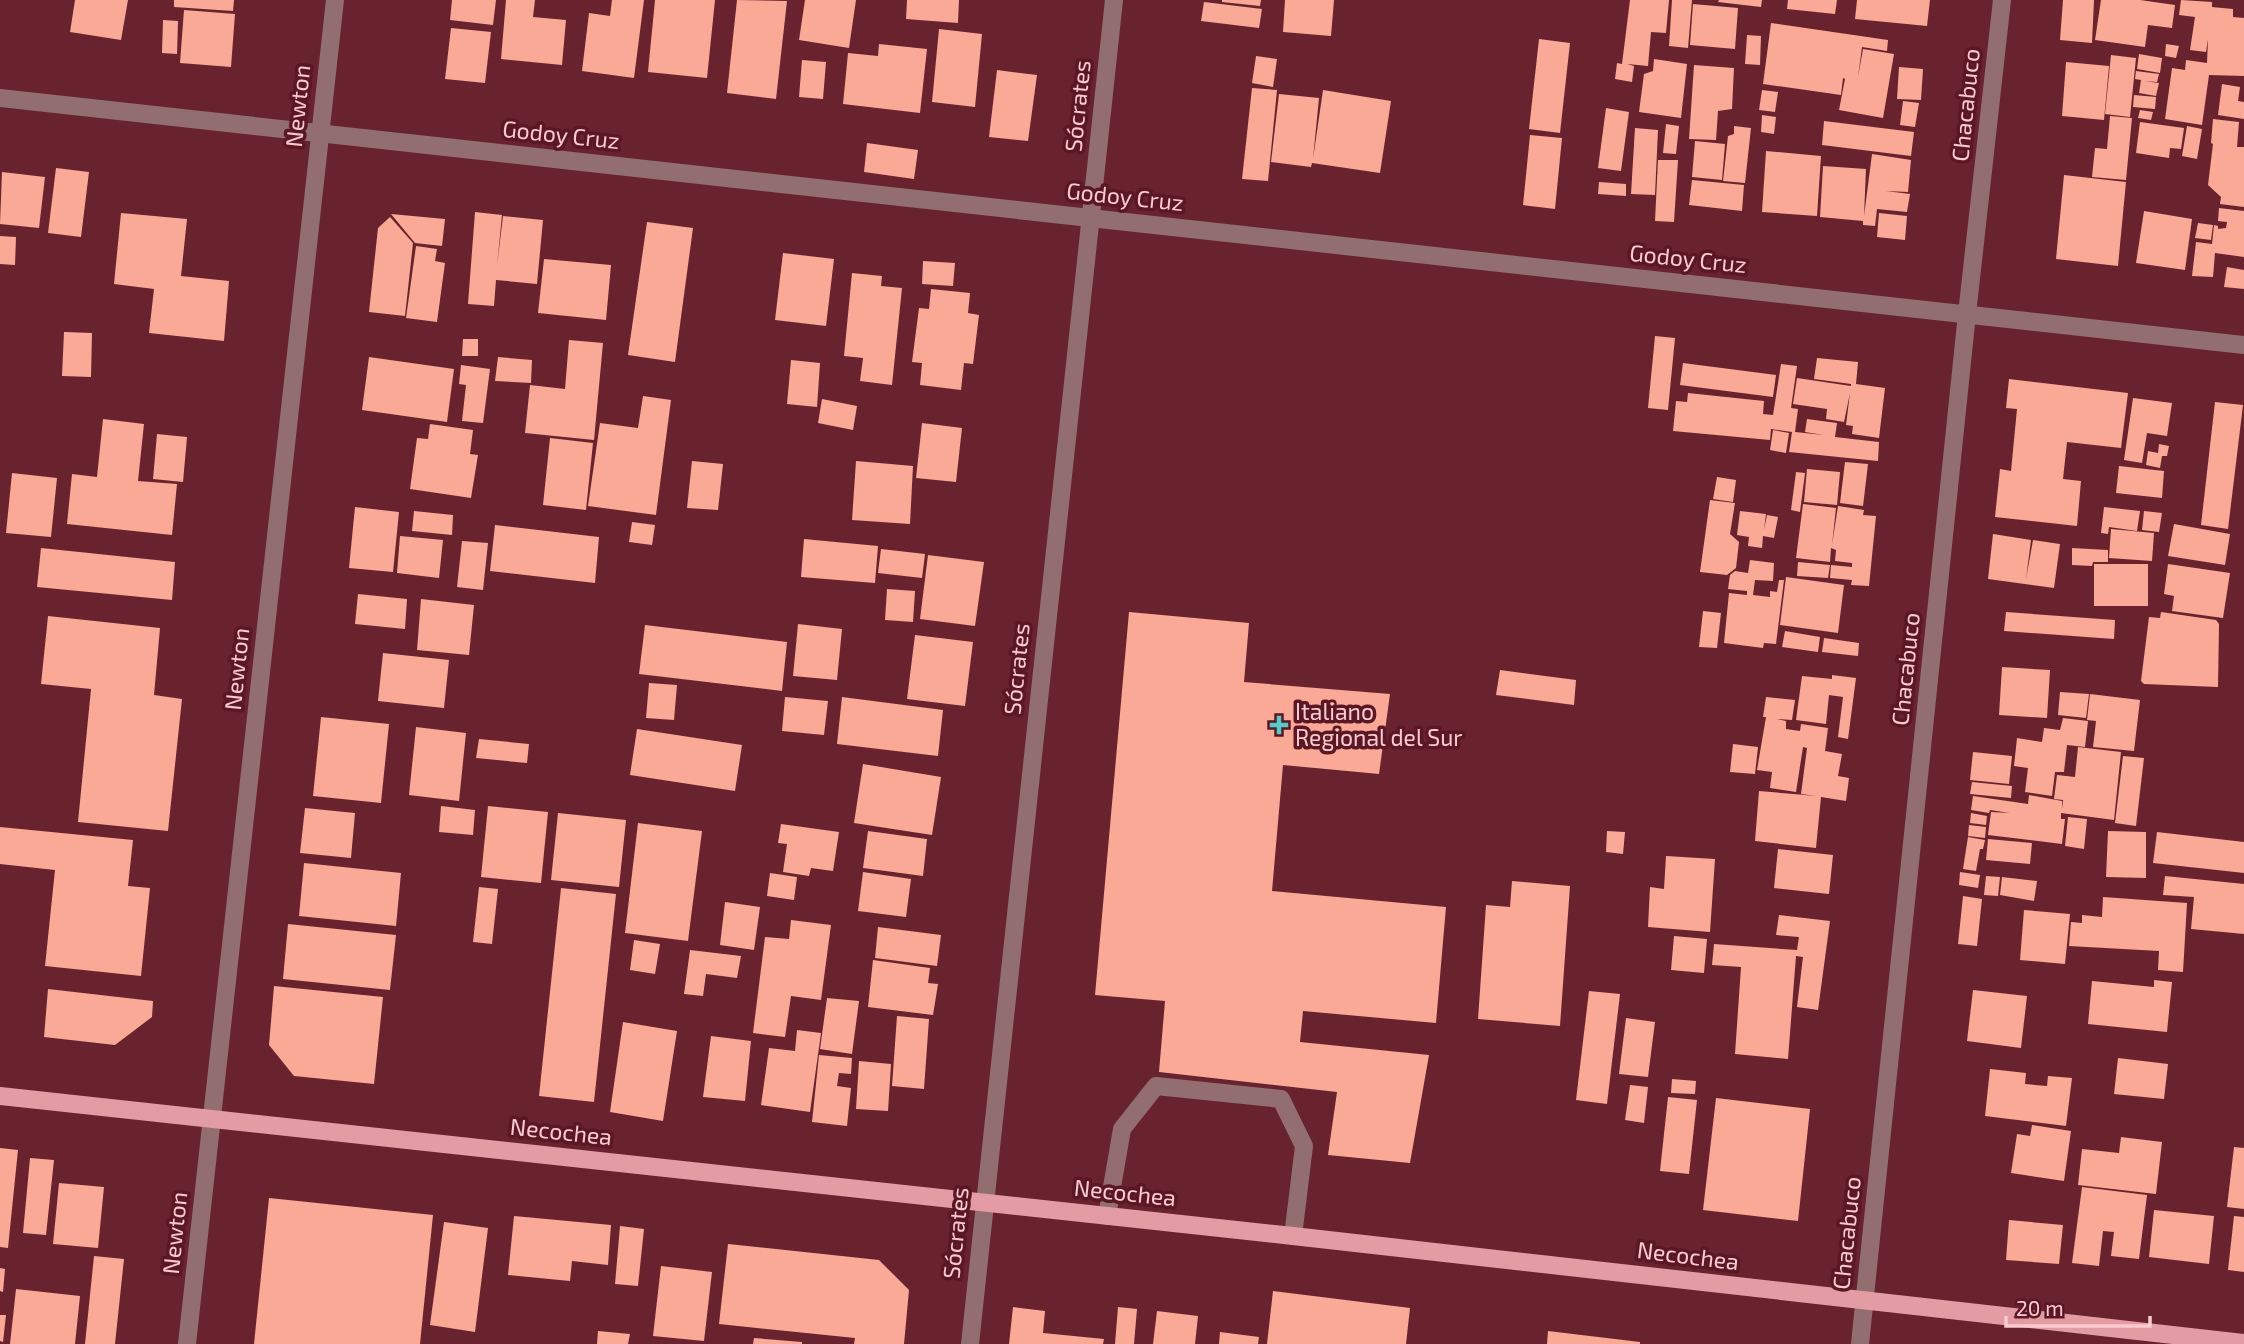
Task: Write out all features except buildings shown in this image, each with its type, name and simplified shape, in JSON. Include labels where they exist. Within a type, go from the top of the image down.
[{"type":"main road","name":"Necochea","points":[[0,1096],[1293,1236],[2244,1343]]},
{"type":"street","name":"Newton","points":[[187,1344],[335,0]]},
{"type":"street","name":"Sócrates","points":[[970,1344],[1114,0]]},
{"type":"street","name":"Chacabuco","points":[[1860,1344],[2002,0]]},
{"type":"street","name":"Godoy Cruz","points":[[0,98],[2244,345]]},
{"type":"street","points":[[1107,1216],[1122,1129],[1156,1086],[1281,1099],[1304,1146],[1293,1236]]},
{"type":"place","name":"Italiano Regional del Sur","points":[[1279,725]]}]
